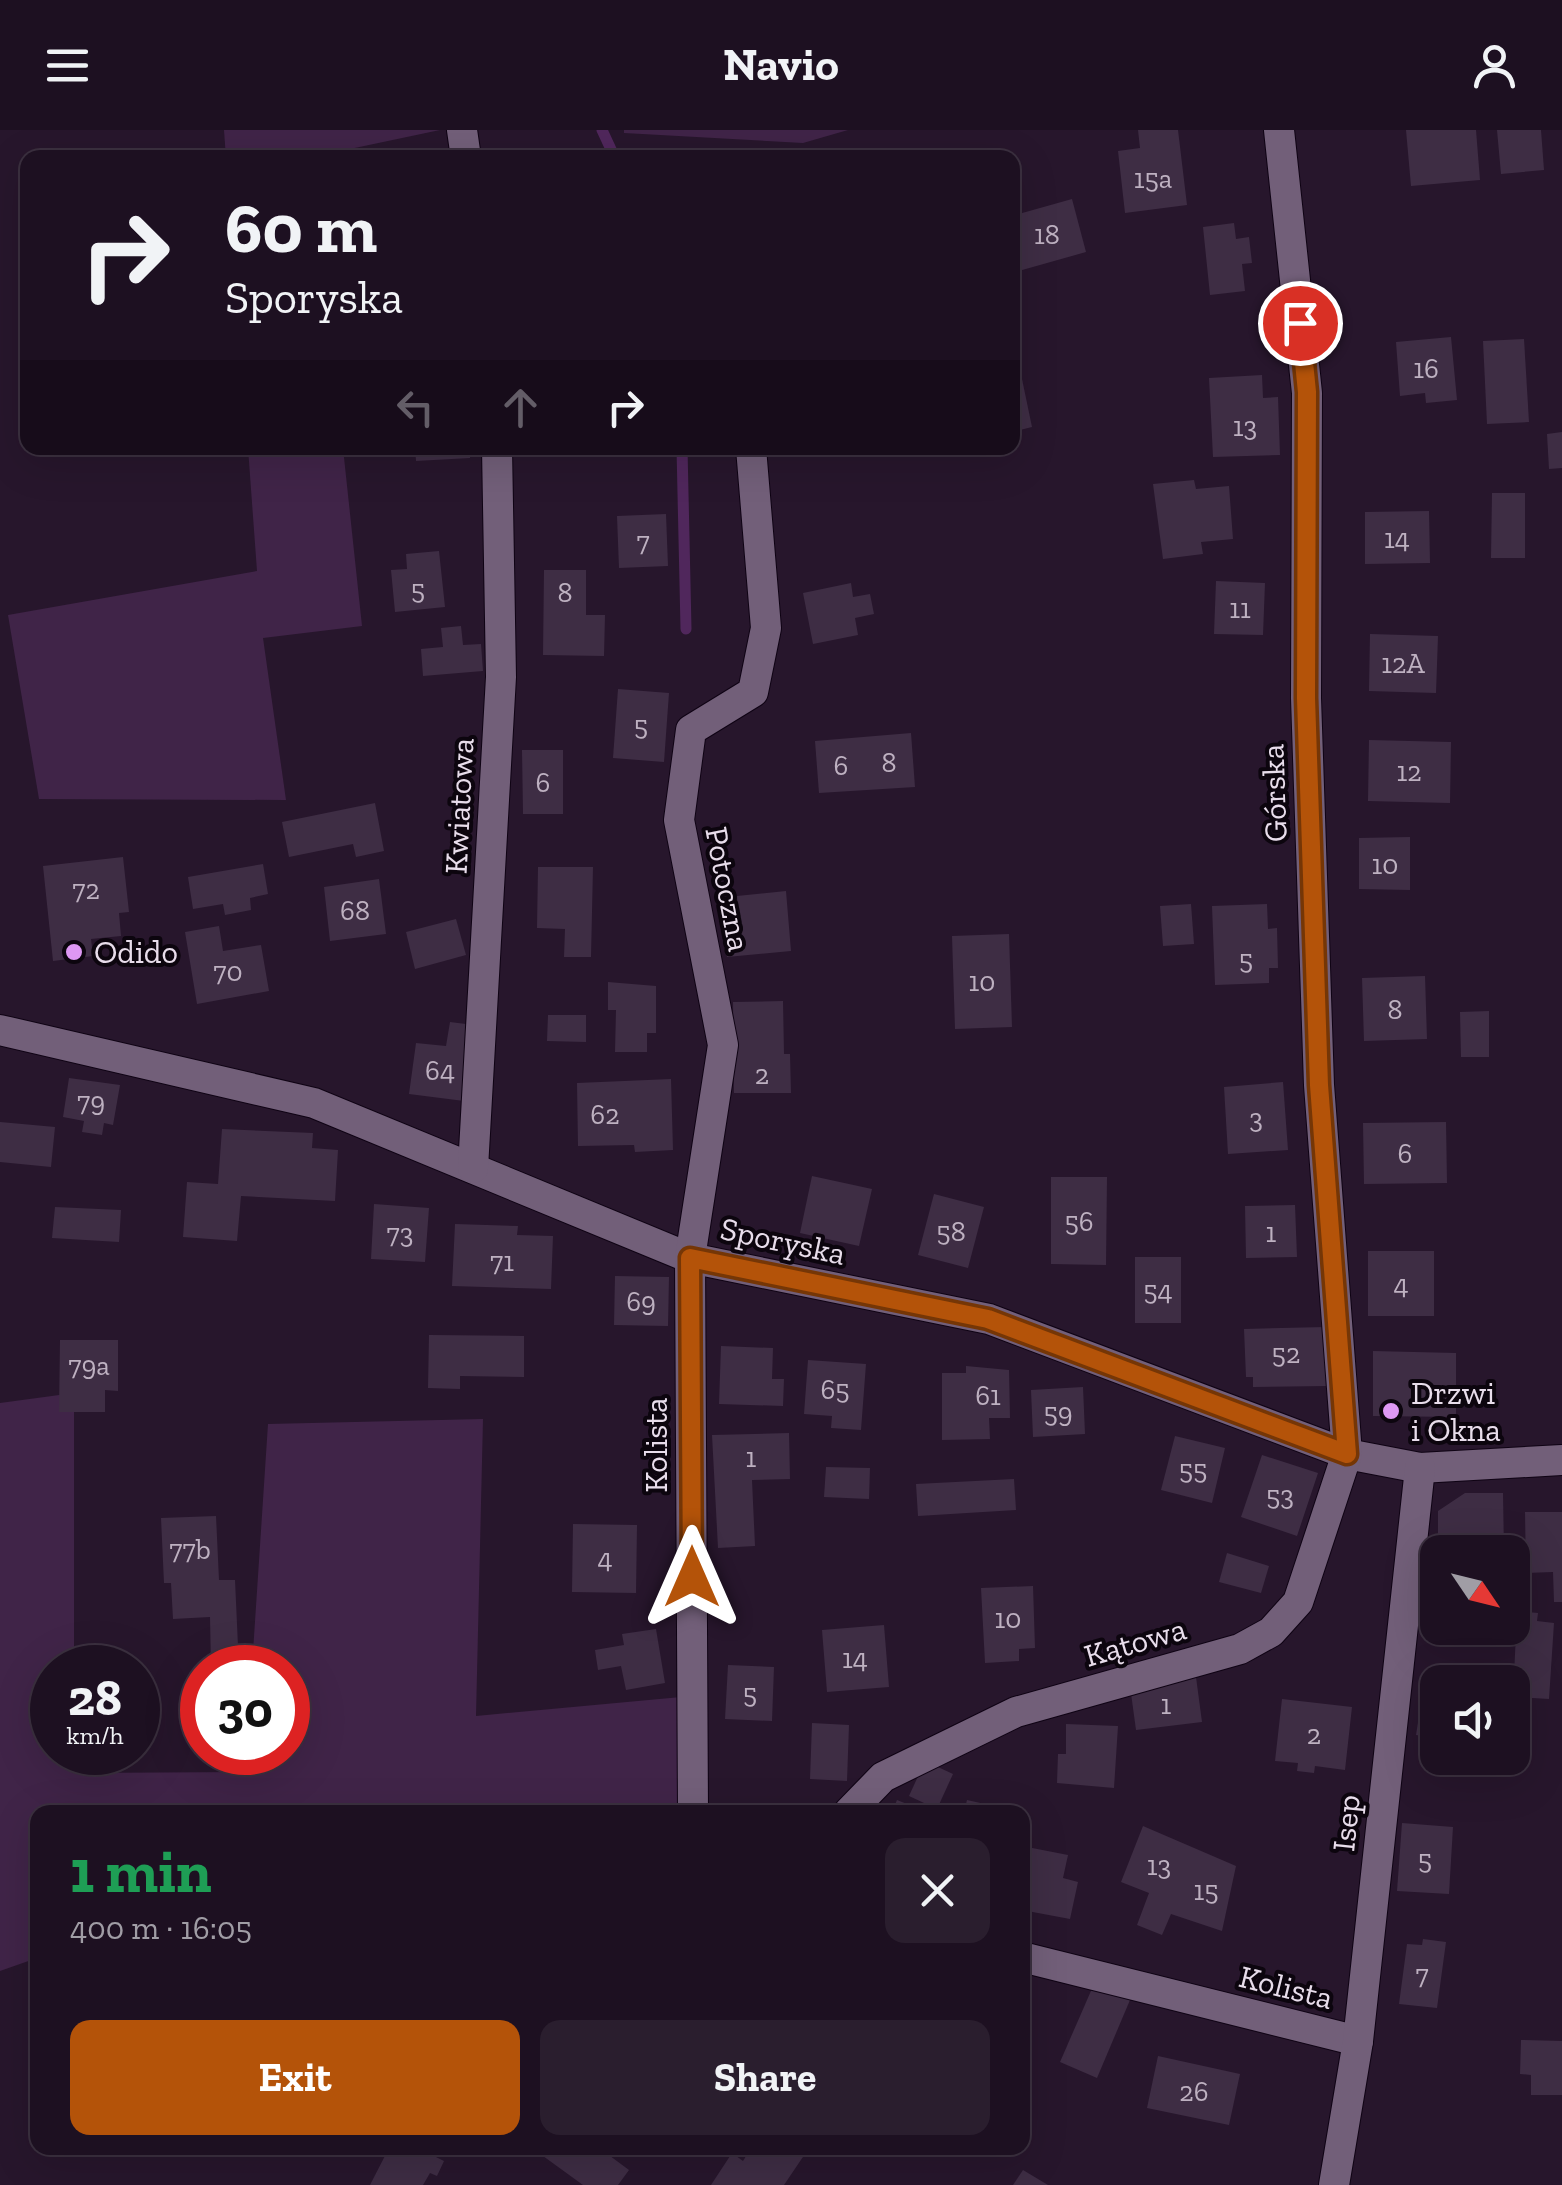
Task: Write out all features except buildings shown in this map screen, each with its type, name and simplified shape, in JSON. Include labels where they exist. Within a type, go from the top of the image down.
[{"type":"street","name":"Górska","points":[[1279,130],[1307,392],[1306,698],[1319,1085],[1347,1454]]},
{"type":"street","name":"Kwiatowa","points":[[473,1168],[501,677],[497,455]]},
{"type":"street","name":"Potoczna","points":[[690,1258],[722,1045],[679,820],[691,730],[754,692],[766,628],[752,455]]},
{"type":"street","name":"Sporyska","points":[[0,1030],[314,1103],[690,1258],[988,1319],[1347,1454],[1420,1468],[1562,1460]]},
{"type":"street","name":"Kolista","points":[[690,1258],[693,1805]]},
{"type":"street","name":"Kątowa","points":[[856,1805],[883,1777],[1016,1712],[1240,1649],[1271,1632],[1298,1602],[1347,1454]]},
{"type":"street","name":"Isep","points":[[1334,2185],[1358,2041],[1420,1468]]},
{"type":"street","name":"Kolista","points":[[1030,1959],[1358,2041]]},
{"type":"shaded area","points":[[224,130],[440,130],[345,150],[225,150]]},
{"type":"shaded area","points":[[624,130],[848,130],[803,143]]},
{"type":"shaded area","points":[[249,455],[344,455],[362,626],[263,638],[286,800],[39,799],[8,615],[257,571]]},
{"type":"shaded area","points":[[74,1393],[74,1645],[30,1645],[30,1775],[310,1775],[310,1645],[253,1645],[268,1424],[483,1419],[476,1716],[692,1696],[693,1805],[30,1805],[30,1960],[0,1971],[0,1403]]},
{"type":"waterway","points":[[602,130],[611,150]]},
{"type":"waterway","points":[[682,455],[686,629]]},
{"type":"place","name":"Odido","points":[[74,952]]},
{"type":"place","name":"Drzwi i Okna","points":[[1391,1411]]},
{"type":"route","points":[[692,1577],[690,1258],[988,1319],[1347,1454],[1319,1085],[1306,698],[1307,392],[1300,323]]}]
